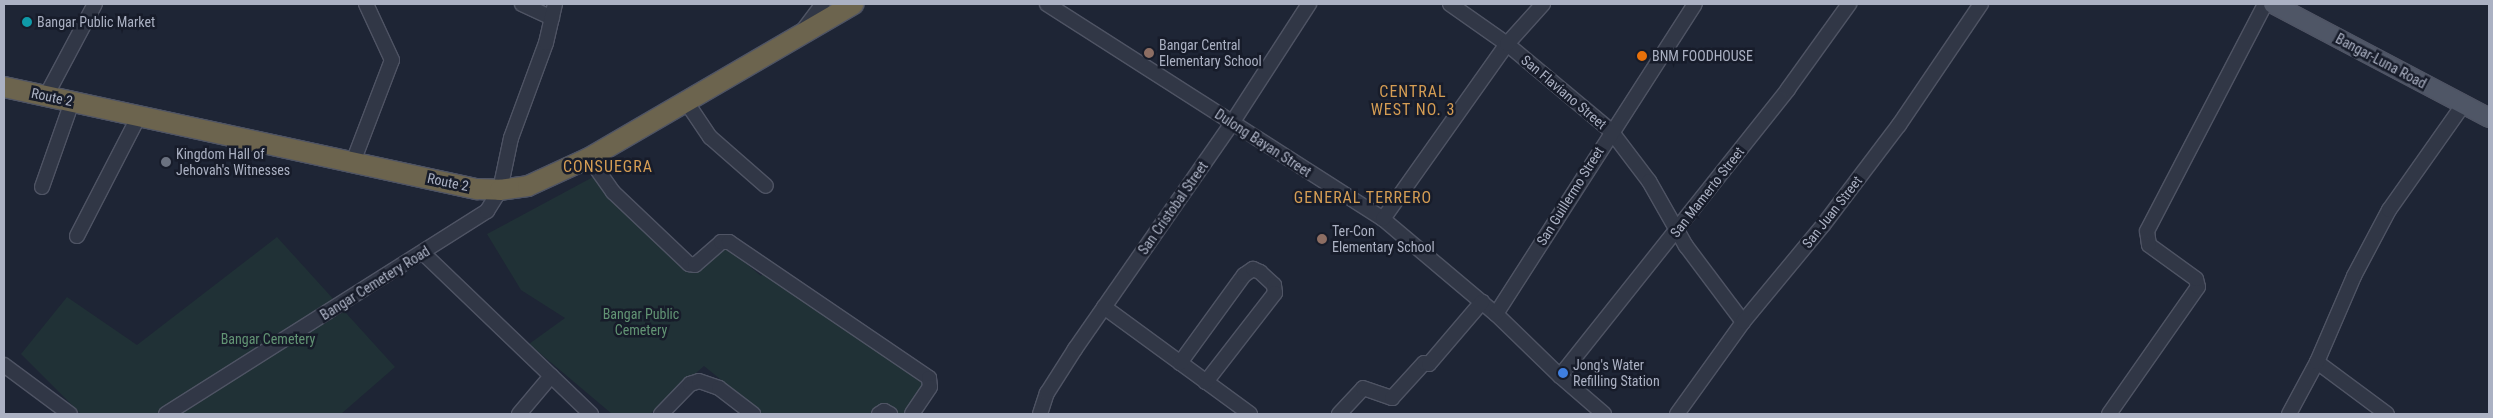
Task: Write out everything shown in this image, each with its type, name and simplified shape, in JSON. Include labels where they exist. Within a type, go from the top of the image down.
[{"type":"highway","name":"Route 2","points":[[4,87],[477,189],[500,190],[528,186],[589,158],[685,100],[854,4]]},
{"type":"main road","name":"Bangar-Luna Road","points":[[2272,4],[2489,118]]},
{"type":"street","points":[[46,96],[95,4]]},
{"type":"street","points":[[353,162],[392,60],[366,4]]},
{"type":"street","points":[[522,4],[552,18]]},
{"type":"street","points":[[500,190],[511,138],[552,18],[555,4]]},
{"type":"street","points":[[801,33],[823,4]]},
{"type":"street","name":"Dulong Bayan Street","points":[[1047,4],[1383,219],[1496,314],[1560,376],[1604,414]]},
{"type":"street","name":"San Cristobal Street","points":[[1040,414],[1047,393],[1104,307],[1232,123],[1309,4]]},
{"type":"street","name":"San Flaviano Street","points":[[1450,4],[1508,44],[1611,132],[1649,181],[1676,231],[1719,294],[1743,322]]},
{"type":"street","points":[[1383,219],[1508,44],[1543,4]]},
{"type":"street","name":"San Guillermo Street","points":[[1496,314],[1611,132],[1695,4]]},
{"type":"street","name":"San Mamerto Street","points":[[1560,376],[1788,89],[1849,4]]},
{"type":"street","name":"San Juan Street","points":[[1677,414],[1743,322],[1824,224],[1887,140],[1981,4]]},
{"type":"street","points":[[2109,414],[2198,287],[2196,279],[2149,245],[2147,231],[2266,4]]},
{"type":"street","points":[[685,100],[710,137],[766,186]]},
{"type":"street","points":[[42,186],[72,102]]},
{"type":"street","points":[[2288,414],[2317,362],[2354,276],[2389,210],[2463,105]]},
{"type":"street","points":[[77,236],[139,116]]},
{"type":"street","points":[[589,158],[613,192],[689,264],[695,265],[721,242],[729,242],[929,378],[930,387],[912,414]]},
{"type":"street","name":"Bangar Cemetery Road","points":[[166,414],[423,254],[487,211],[500,190]]},
{"type":"street","points":[[423,254],[591,414]]},
{"type":"street","points":[[1180,363],[1244,275],[1253,269],[1260,272],[1274,285],[1275,293],[1206,382]]},
{"type":"street","points":[[1339,414],[1363,388],[1392,398],[1424,363],[1429,364],[1482,302]]},
{"type":"street","points":[[1104,307],[1250,414]]},
{"type":"street","points":[[2317,362],[2387,414]]},
{"type":"street","points":[[4,365],[70,414]]},
{"type":"street","points":[[519,414],[551,376]]},
{"type":"street","points":[[661,414],[690,384],[699,381],[719,388],[753,414]]},
{"type":"street","points":[[879,414],[884,411],[890,414]]},
{"type":"green space","name":"Bangar Public Cemetery","points":[[593,177],[693,270],[723,244],[761,276],[765,270],[927,382],[904,414],[763,414],[704,366],[650,414],[612,414],[529,344],[565,318],[521,290],[487,234]]},
{"type":"green space","name":"Bangar Cemetery","points":[[277,237],[395,367],[341,414],[81,414],[21,354],[67,297],[137,345]]},
{"type":"place","name":"Bangar Public Market","points":[[27,22]]},
{"type":"place","name":"Bangar Central Elementary School","points":[[1149,53]]},
{"type":"place","name":"BNM FOODHOUSE","points":[[1642,56]]},
{"type":"place","name":"Kingdom Hall of Jehovah's Witnesses","points":[[166,162]]},
{"type":"place","name":"Ter-Con Elementary School","points":[[1322,239]]},
{"type":"place","name":"Jong's Water Refilling Station","points":[[1563,373]]},
{"type":"district","name":"CENTRAL WEST NO. 3","points":[[1413,101]]},
{"type":"district","name":"CONSUEGRA","points":[[608,167]]},
{"type":"district","name":"GENERAL TERRERO","points":[[1363,198]]}]
